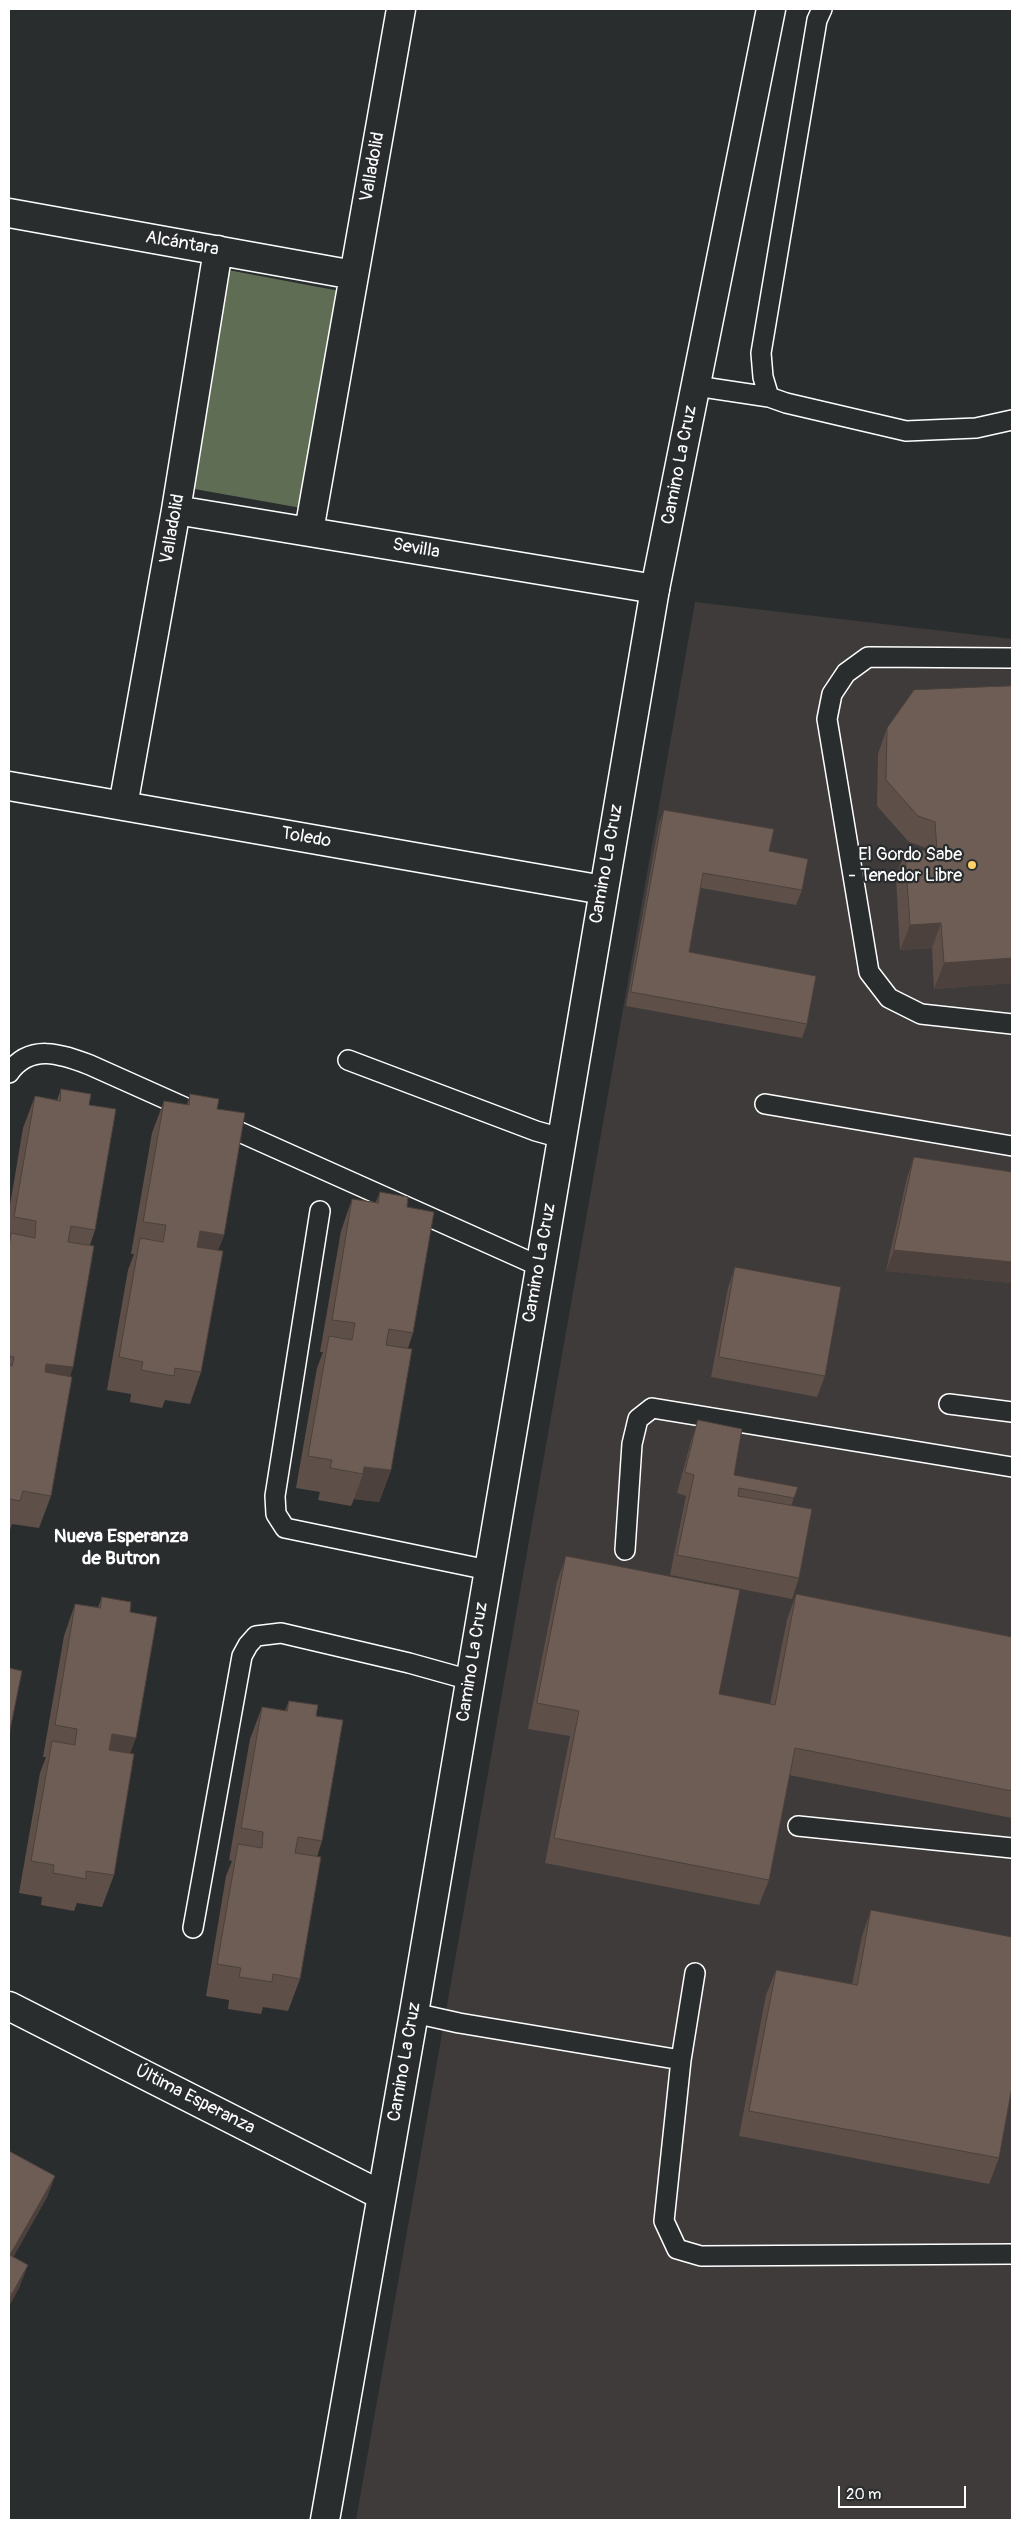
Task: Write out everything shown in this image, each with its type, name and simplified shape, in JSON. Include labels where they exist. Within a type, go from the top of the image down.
[{"type":"street","name":"Valladolid","points":[[309,531],[401,9]]},
{"type":"street","name":"Camino La Cruz","points":[[325,2520],[414,2013],[602,890],[655,590],[771,9]]},
{"type":"street","name":"Alcántara","points":[[9,213],[354,275]]},
{"type":"street","name":"Valladolid","points":[[123,806],[176,510],[218,250]]},
{"type":"street","name":"Sevilla","points":[[176,510],[655,590]]},
{"type":"street","name":"Toledo","points":[[9,786],[602,890]]},
{"type":"street","name":"Última Esperanza","points":[[9,2006],[381,2194]]},
{"type":"lane","points":[[769,396],[763,377],[760,353],[817,20],[822,9]]},
{"type":"lane","points":[[696,386],[769,396],[786,403],[906,431],[976,428],[1012,420]]},
{"type":"lane","points":[[1012,658],[868,657],[846,673],[832,694],[826,719],[869,972],[889,998],[921,1014],[1012,1024]]},
{"type":"lane","points":[[9,1073],[16,1062],[32,1056],[59,1053],[539,1266]]},
{"type":"lane","points":[[348,1060],[536,1131],[561,1138]]},
{"type":"lane","points":[[765,1104],[1012,1146]]},
{"type":"lane","points":[[320,1211],[275,1496],[276,1514],[285,1528],[488,1570]]},
{"type":"lane","points":[[949,1404],[1012,1412]]},
{"type":"lane","points":[[625,1550],[632,1444],[638,1419],[652,1408],[1012,1467]]},
{"type":"lane","points":[[193,1928],[242,1656],[256,1636],[281,1634],[409,1663],[470,1680]]},
{"type":"lane","points":[[798,1826],[1012,1848]]},
{"type":"lane","points":[[695,1972],[681,2060],[664,2221],[677,2249],[701,2256],[1012,2254]]},
{"type":"lane","points":[[414,2013],[459,2023],[681,2060]]},
{"type":"shaded area","points":[[695,602],[1012,639],[1012,2520],[356,2520]]},
{"type":"green space","points":[[228,270],[345,292],[307,509],[183,487]]},
{"type":"building","points":[[1012,686],[1012,958],[944,963],[941,923],[910,925],[905,852],[937,850],[935,822],[918,816],[886,780],[887,728],[914,690]]},
{"type":"building","points":[[664,810],[774,829],[769,851],[808,859],[802,890],[703,873],[689,952],[816,976],[807,1024],[631,992]]},
{"type":"building","points":[[61,1089],[91,1094],[89,1105],[116,1109],[95,1230],[71,1226],[68,1242],[94,1246],[73,1367],[46,1364],[45,1372],[72,1377],[51,1496],[23,1491],[20,1501],[9,1499],[9,1365],[12,1366],[14,1357],[9,1356],[9,1247],[11,1233],[35,1238],[36,1221],[14,1217],[35,1096],[60,1101]]},
{"type":"building","points":[[190,1094],[219,1099],[217,1109],[245,1113],[224,1235],[200,1231],[197,1247],[223,1251],[201,1372],[175,1368],[174,1376],[141,1370],[143,1362],[119,1357],[140,1238],[163,1242],[166,1225],[143,1222],[164,1101],[189,1105]]},
{"type":"building","points":[[914,1157],[1012,1172],[1012,1262],[894,1250]]},
{"type":"building","points":[[380,1192],[408,1197],[407,1207],[434,1212],[413,1333],[389,1329],[386,1345],[412,1349],[391,1470],[364,1467],[363,1474],[330,1468],[332,1460],[308,1456],[329,1336],[352,1340],[355,1323],[332,1320],[352,1199],[378,1203]]},
{"type":"building","points":[[735,1267],[841,1287],[825,1376],[719,1357]]},
{"type":"building","points":[[698,1420],[742,1429],[734,1475],[798,1487],[794,1498],[739,1488],[738,1496],[812,1509],[799,1578],[677,1555],[694,1475],[685,1472]]},
{"type":"building","points":[[566,1556],[740,1590],[719,1694],[775,1705],[796,1594],[1012,1637],[1012,1791],[795,1748],[769,1880],[554,1838],[579,1711],[537,1703]]},
{"type":"building","points":[[102,1597],[131,1602],[130,1612],[157,1617],[136,1738],[112,1734],[109,1750],[134,1754],[114,1875],[86,1871],[86,1879],[53,1873],[54,1865],[31,1861],[52,1741],[75,1745],[77,1729],[55,1725],[75,1604],[100,1608]]},
{"type":"building","points":[[9,1668],[22,1671],[9,1735]]},
{"type":"building","points":[[289,1701],[318,1705],[316,1716],[343,1720],[322,1841],[298,1837],[295,1853],[321,1857],[300,1979],[273,1974],[272,1982],[239,1977],[241,1968],[217,1964],[238,1844],[262,1848],[263,1832],[241,1828],[262,1707],[287,1711]]},
{"type":"building","points":[[871,1910],[1012,1937],[1012,2087],[999,2158],[749,2111],[776,1970],[857,1985]]},
{"type":"building","points":[[9,2151],[55,2176],[10,2255],[28,2265],[12,2294],[9,2292]]},
{"type":"place","name":"El Gordo Sabe - Tenedor Libre","points":[[972,865]]},
{"type":"district","name":"Nueva Esperanza de Butron","points":[[121,1548]]}]
